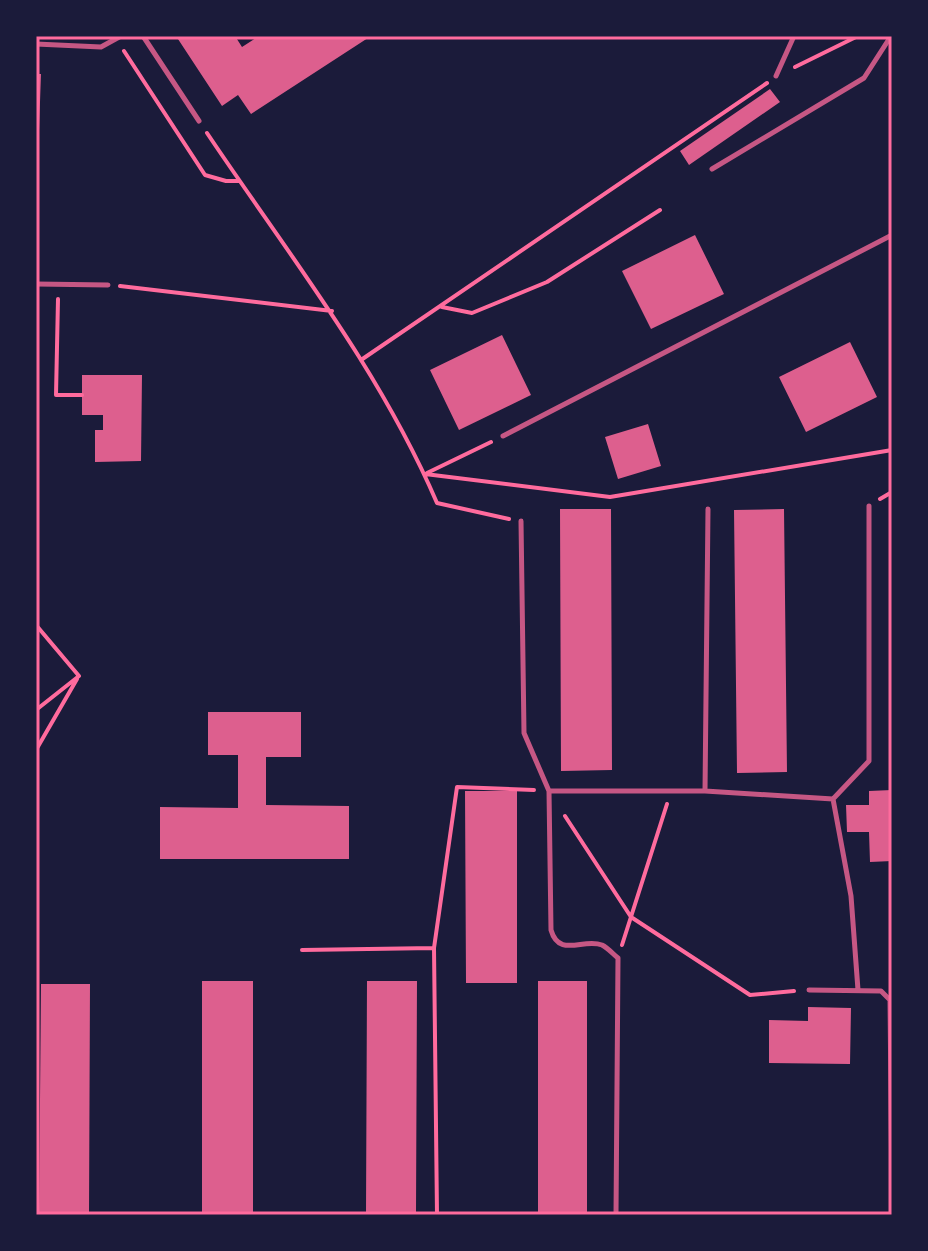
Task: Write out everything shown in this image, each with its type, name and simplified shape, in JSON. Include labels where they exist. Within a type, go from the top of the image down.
[{"type":"lane","points":[[143,36],[199,121]]},
{"type":"lane","points":[[776,76],[794,36]]},
{"type":"lane","points":[[712,169],[864,78],[891,36]]},
{"type":"lane","points":[[36,44],[101,47],[119,37]]},
{"type":"lane","points":[[503,436],[892,235]]},
{"type":"lane","points":[[36,284],[108,285]]},
{"type":"lane","points":[[833,799],[869,761],[869,506]]},
{"type":"lane","points":[[705,791],[708,509]]},
{"type":"lane","points":[[521,521],[524,733],[549,791],[553,940],[562,946],[598,944],[618,958],[616,1215]]},
{"type":"lane","points":[[549,791],[705,791],[833,799]]},
{"type":"lane","points":[[833,799],[851,896],[858,990]]},
{"type":"lane","points":[[809,990],[881,991],[890,1000],[892,1197]]},
{"type":"path","points":[[361,360],[776,76],[858,36]]},
{"type":"path","points":[[119,37],[205,175],[239,181]]},
{"type":"path","points":[[199,121],[332,311],[425,474],[437,503],[521,521]]},
{"type":"path","points":[[439,307],[472,313],[547,282],[660,210]]},
{"type":"path","points":[[59,284],[56,395],[82,395]]},
{"type":"path","points":[[108,285],[332,311]]},
{"type":"path","points":[[425,474],[503,436]]},
{"type":"path","points":[[425,474],[610,497],[892,450]]},
{"type":"path","points":[[36,625],[79,676]]},
{"type":"path","points":[[36,710],[79,676]]},
{"type":"path","points":[[36,750],[79,676]]},
{"type":"path","points":[[437,1215],[434,948],[457,787],[549,791],[631,917],[750,995],[809,990]]},
{"type":"path","points":[[618,958],[672,791]]},
{"type":"path","points":[[302,950],[434,948]]},
{"type":"building","points":[[176,36],[235,36],[242,47],[259,36],[371,36],[251,114],[238,95],[222,106]]},
{"type":"building","points":[[36,74],[41,74],[39,130],[36,130]]},
{"type":"building","points":[[770,89],[780,102],[689,165],[680,151]]},
{"type":"building","points":[[695,235],[724,294],[651,329],[622,271]]},
{"type":"building","points":[[502,335],[531,395],[459,430],[430,370]]},
{"type":"building","points":[[850,342],[877,397],[806,432],[779,377]]},
{"type":"building","points":[[82,375],[142,375],[141,461],[95,462],[95,430],[103,430],[103,415],[82,415]]},
{"type":"building","points":[[648,424],[661,466],[618,479],[605,437]]},
{"type":"building","points":[[560,509],[611,509],[612,770],[561,771]]},
{"type":"building","points":[[784,509],[787,772],[737,773],[734,510]]},
{"type":"building","points":[[208,712],[301,712],[301,757],[266,757],[266,805],[349,806],[349,859],[160,859],[160,807],[238,808],[238,755],[208,755]]},
{"type":"building","points":[[892,790],[892,861],[870,862],[869,832],[847,832],[846,805],[869,805],[869,791]]},
{"type":"building","points":[[465,791],[517,791],[517,983],[466,983]]},
{"type":"building","points":[[202,981],[253,981],[253,1215],[202,1215]]},
{"type":"building","points":[[367,981],[417,981],[416,1215],[366,1215]]},
{"type":"building","points":[[538,981],[587,981],[587,1215],[538,1215]]},
{"type":"building","points":[[41,984],[90,984],[89,1215],[39,1215]]},
{"type":"building","points":[[808,1007],[851,1008],[850,1064],[769,1063],[769,1020],[808,1021]]}]
